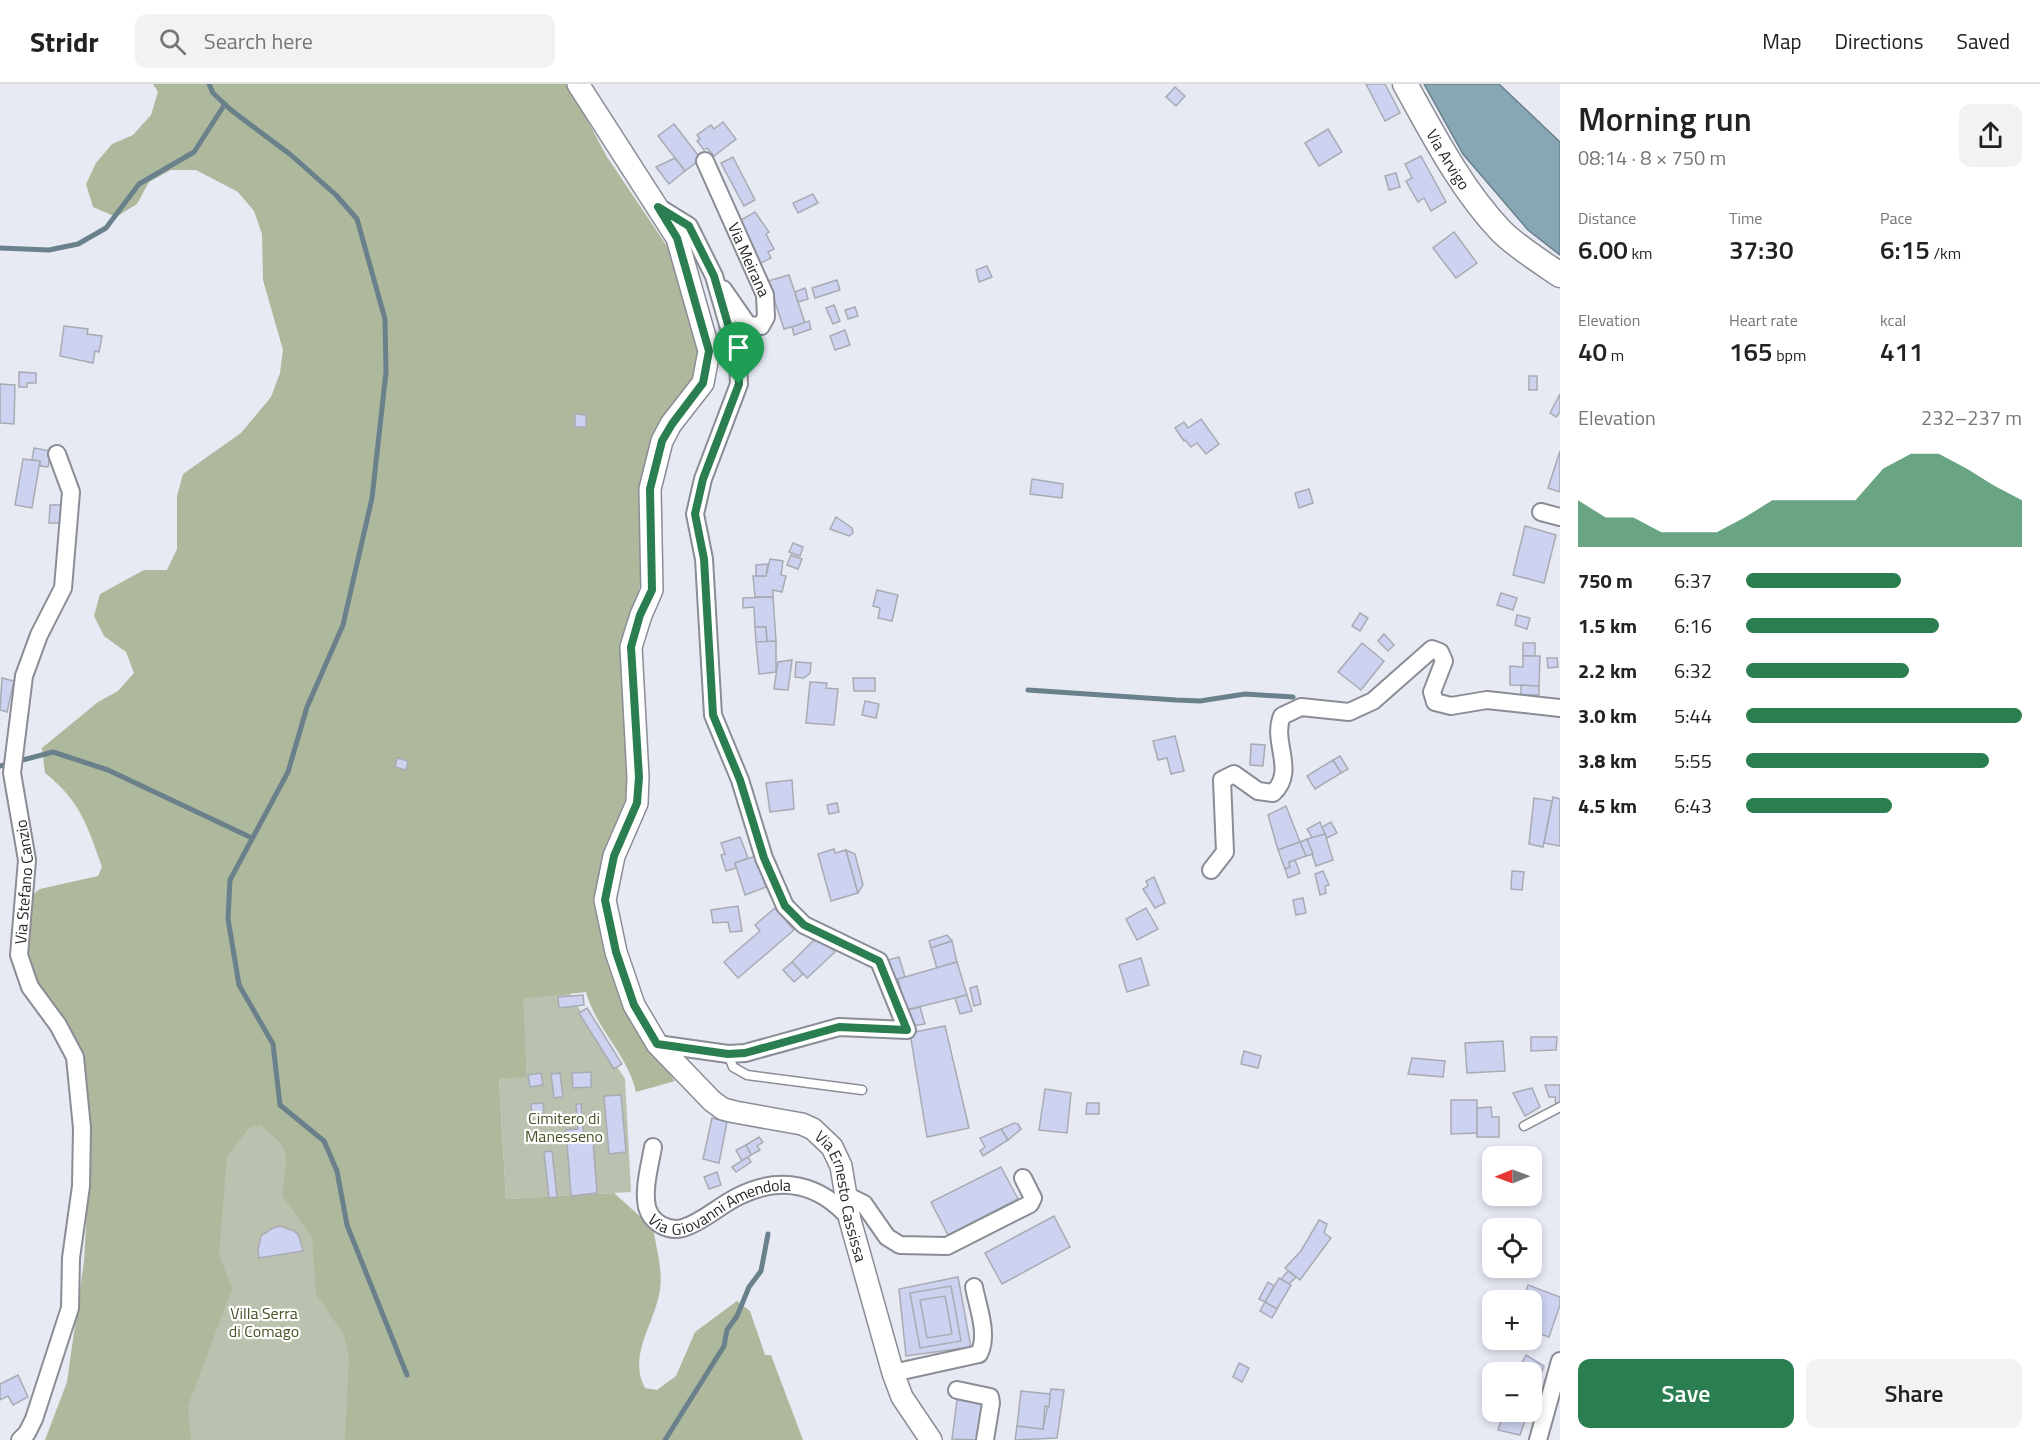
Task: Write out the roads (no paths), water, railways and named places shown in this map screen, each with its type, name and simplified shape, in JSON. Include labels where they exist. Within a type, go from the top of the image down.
[{"type":"main road","name":"Via Arvigo","points":[[1405,84],[1438,145],[1470,192],[1501,230],[1560,275]]},
{"type":"street","points":[[578,84],[677,238],[709,351],[703,383],[662,441],[650,489],[652,590],[640,615],[631,647],[639,777],[637,803],[614,856],[605,900],[616,952],[634,1005],[657,1044]]},
{"type":"street","name":"Via Meirana","points":[[658,207],[689,226],[714,276],[748,324],[761,327],[766,317],[765,295],[705,161]]},
{"type":"street","name":"Via Meirana","points":[[657,1044],[728,1054],[745,1053],[839,1027],[907,1030],[879,961],[804,925],[785,906],[764,858],[740,780],[713,715],[704,559],[695,514],[703,479],[739,384],[738,359],[714,276]]},
{"type":"street","name":"Via Stefano Canzio","points":[[20,1440],[27,1433],[34,1419],[70,1308],[71,1258],[81,1186],[81,1097],[75,1057],[58,1025],[30,987],[19,955],[27,860],[12,772],[24,676],[39,635],[63,588],[71,492],[57,454]]},
{"type":"street","points":[[1541,512],[1560,517]]},
{"type":"street","points":[[1211,870],[1225,852],[1222,780],[1234,774],[1258,791],[1273,793],[1281,786],[1285,775],[1278,726],[1282,716],[1310,707],[1349,712],[1365,705],[1373,701],[1432,649],[1440,652],[1444,661],[1432,692],[1435,702],[1451,706],[1487,699],[1560,708]]},
{"type":"street","name":"Via Ernesto Cassissa","points":[[657,1044],[712,1101],[723,1109],[786,1120],[813,1129],[832,1147],[841,1166],[850,1220],[893,1373],[902,1397],[930,1440]]},
{"type":"street","name":"Via Giovanni Amendola","points":[[653,1147],[647,1206],[656,1222],[664,1227],[683,1228],[740,1195],[770,1185],[790,1184],[826,1196],[850,1220]]},
{"type":"street","points":[[846,1195],[864,1204],[887,1237],[900,1245],[947,1246],[1030,1204],[1034,1198],[1023,1178]]},
{"type":"street","points":[[893,1373],[979,1354],[983,1346],[983,1334],[974,1287]]},
{"type":"street","points":[[1538,1440],[1560,1361]]},
{"type":"street","points":[[957,1390],[990,1397],[992,1403],[985,1440]]},
{"type":"lane","points":[[728,1054],[734,1068],[747,1075],[862,1090]]},
{"type":"lane","points":[[1524,1126],[1560,1107]]},
{"type":"water","points":[[1424,84],[1499,84],[1560,142],[1560,255],[1528,230],[1463,154]]},
{"type":"waterway","points":[[209,84],[213,93],[231,110],[291,155],[336,195],[357,219],[385,319],[386,372],[372,498],[343,625],[307,707],[288,772],[230,880],[228,919],[239,985],[273,1044],[280,1105],[324,1141],[337,1171],[347,1225],[407,1375]]},
{"type":"waterway","points":[[0,248],[49,250],[78,244],[106,228],[139,184],[194,152],[225,104]]},
{"type":"waterway","points":[[1028,690],[1200,701],[1245,694],[1293,697]]},
{"type":"waterway","points":[[0,766],[53,752],[108,770],[252,838]]},
{"type":"waterway","points":[[665,1440],[724,1346],[727,1330],[737,1316],[749,1287],[761,1271],[768,1234]]},
{"type":"park label","name":"Cimitero di Manesseno","points":[[564,1127]]},
{"type":"park label","name":"Villa Serra di Comago","points":[[264,1322]]}]
